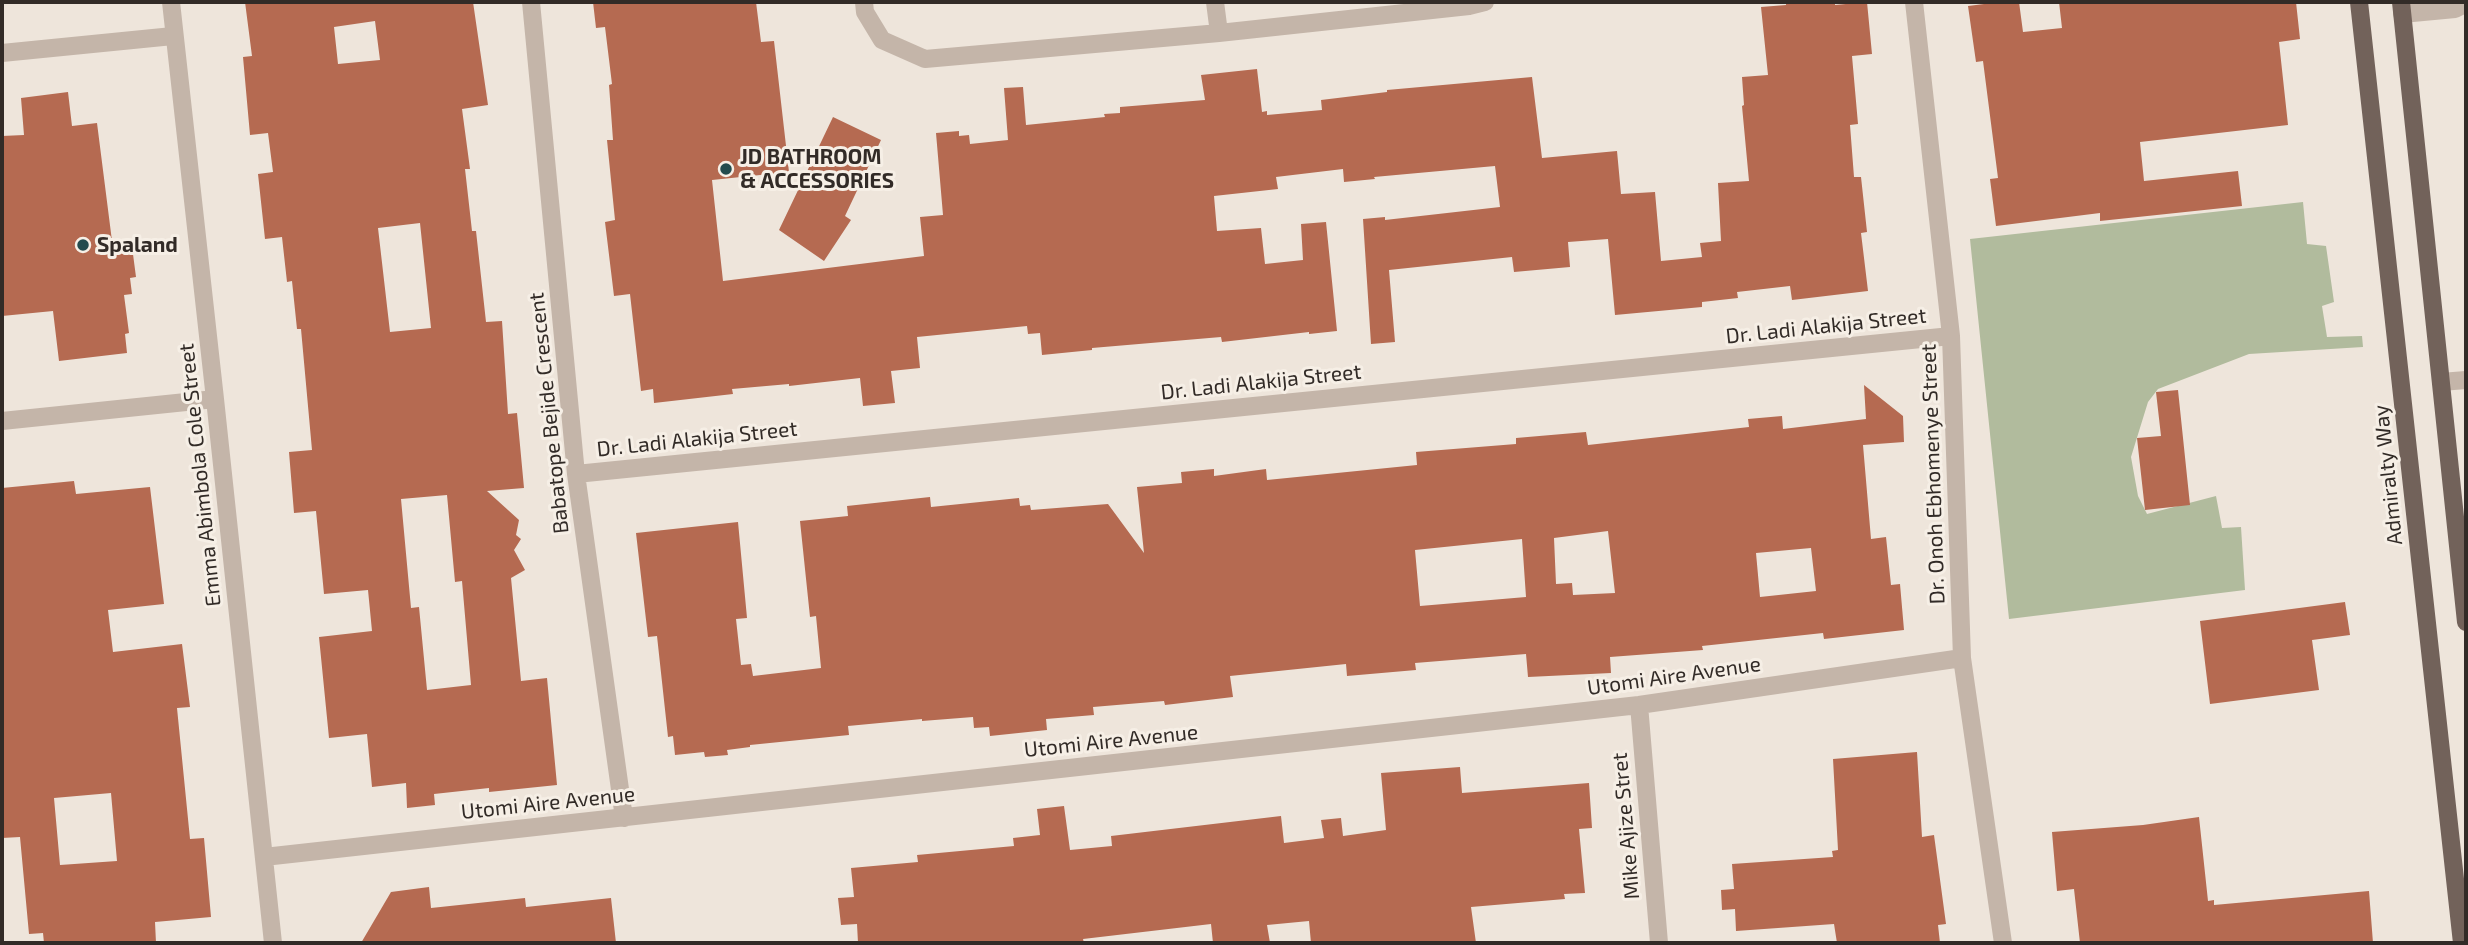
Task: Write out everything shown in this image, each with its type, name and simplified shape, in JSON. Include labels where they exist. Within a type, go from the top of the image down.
[{"type":"main road","name":"Admiralty Way","points":[[2359,2],[2462,943]]},
{"type":"main road","points":[[2402,8],[2466,622]]},
{"type":"street","name":"Emma Abimbola Cole Street","points":[[171,2],[272,943]]},
{"type":"street","name":"Babatope Bejide Crescent","points":[[531,2],[576,474],[624,818]]},
{"type":"street","points":[[864,2],[865,12],[881,40],[925,60],[1219,33],[1469,6],[1485,2]]},
{"type":"street","points":[[1215,2],[1219,33]]},
{"type":"street","name":"Dr. Onoh Ebhomenye Street","points":[[1914,2],[1951,336],[1962,658],[2003,943]]},
{"type":"street","points":[[2402,8],[2455,9],[2463,2]]},
{"type":"street","points":[[2,53],[173,36]]},
{"type":"street","name":"Dr. Ladi Alakija Street","points":[[576,474],[1951,336]]},
{"type":"street","points":[[2441,382],[2466,380]]},
{"type":"street","points":[[2,421],[215,399]]},
{"type":"street","name":"Utomi Aire Avenue","points":[[264,857],[1639,705],[1962,658]]},
{"type":"street","name":"Mike Ajize Stret","points":[[1639,705],[1659,943]]},
{"type":"green space","points":[[2303,202],[2307,244],[2326,246],[2334,302],[2322,306],[2327,337],[2362,336],[2363,347],[2249,354],[2158,389],[2148,402],[2131,457],[2138,496],[2147,514],[2216,496],[2222,528],[2241,527],[2245,590],[2009,619],[1970,239]]},
{"type":"building","points":[[245,2],[473,2],[488,105],[462,109],[470,169],[465,169],[472,231],[476,231],[486,322],[502,321],[508,414],[517,413],[524,488],[487,491],[519,520],[516,535],[521,539],[514,550],[525,570],[511,578],[521,681],[547,678],[557,785],[434,794],[435,805],[407,808],[406,783],[372,787],[367,734],[329,738],[319,637],[372,631],[368,590],[324,594],[316,511],[294,513],[289,452],[312,450],[301,329],[297,329],[292,281],[287,282],[282,237],[265,239],[258,174],[273,172],[268,133],[250,135],[243,57],[252,56]],"holes":[[[375,21],[380,60],[338,64],[334,27]],[[420,223],[431,328],[390,332],[378,228]],[[447,495],[455,582],[462,581],[471,685],[427,690],[419,607],[411,608],[401,499]]]},
{"type":"building","points":[[593,2],[756,2],[761,42],[774,41],[789,172],[712,180],[723,281],[924,256],[920,217],[943,215],[936,133],[959,131],[959,136],[969,135],[970,144],[1008,140],[1004,88],[1023,87],[1026,125],[1105,117],[1104,114],[1120,113],[1120,107],[1205,100],[1201,75],[1257,69],[1262,112],[1267,111],[1267,115],[1322,110],[1321,100],[1387,90],[1532,77],[1542,158],[1617,151],[1621,194],[1655,192],[1661,261],[1702,257],[1700,243],[1721,241],[1718,183],[1749,181],[1742,77],[1768,75],[1761,7],[1786,5],[1786,2],[1835,2],[1835,5],[1867,2],[1872,54],[1852,56],[1858,124],[1850,125],[1854,177],[1861,177],[1867,232],[1861,233],[1868,291],[1792,300],[1790,286],[1737,292],[1738,298],[1702,302],[1702,307],[1615,315],[1608,239],[1568,242],[1570,267],[1514,272],[1512,257],[1389,270],[1395,342],[1371,344],[1363,219],[1385,217],[1385,220],[1500,207],[1495,166],[1344,182],[1343,169],[1276,177],[1278,189],[1214,196],[1217,231],[1261,228],[1265,264],[1303,260],[1301,224],[1326,222],[1337,331],[1222,342],[1221,337],[1042,355],[1040,333],[1028,334],[1027,326],[917,337],[920,368],[891,371],[895,403],[863,406],[860,378],[732,389],[733,394],[654,403],[653,389],[641,391],[630,294],[614,296],[605,222],[615,220],[607,140],[613,140],[609,85],[612,84],[605,27],[596,28]]},
{"type":"building","points":[[2019,2],[2023,32],[2062,28],[2059,2],[2296,2],[2300,39],[2279,42],[2288,125],[2140,142],[2144,181],[2238,171],[2242,206],[2100,221],[2100,213],[1996,226],[1990,179],[1998,178],[1983,61],[1976,62],[1968,6]]},
{"type":"building","points":[[68,92],[72,126],[97,123],[112,241],[131,239],[136,277],[130,278],[132,294],[124,295],[129,333],[125,334],[127,353],[59,361],[53,311],[2,316],[2,136],[24,135],[21,98]]},
{"type":"building","points":[[833,117],[881,140],[845,216],[851,220],[824,261],[779,230]]},
{"type":"building","points":[[1864,385],[1903,416],[1904,442],[1863,445],[1871,539],[1886,537],[1891,585],[1900,584],[1904,630],[1824,639],[1823,633],[1702,646],[1703,650],[1610,657],[1611,673],[1528,677],[1526,654],[1415,663],[1416,670],[1347,676],[1346,664],[1230,676],[1233,697],[1165,705],[1164,701],[1093,707],[1094,715],[1046,719],[1047,730],[990,736],[989,727],[974,728],[973,717],[922,719],[848,726],[849,735],[750,745],[727,750],[728,755],[705,757],[704,752],[675,755],[673,736],[668,737],[657,636],[648,637],[636,533],[738,522],[747,618],[736,619],[741,665],[751,664],[753,676],[821,668],[816,616],[810,617],[800,521],[848,516],[847,506],[930,497],[931,507],[1019,498],[1020,506],[1030,505],[1031,510],[1108,504],[1144,553],[1137,487],[1182,483],[1181,472],[1214,469],[1214,476],[1266,469],[1267,480],[1417,465],[1416,452],[1516,444],[1516,438],[1586,432],[1588,445],[1749,427],[1748,419],[1782,416],[1783,429],[1866,419]],"holes":[[[1608,531],[1615,593],[1573,595],[1572,583],[1556,584],[1554,538]],[[1522,539],[1526,597],[1420,606],[1415,550]],[[1811,548],[1816,591],[1760,597],[1756,553]]]},
{"type":"building","points":[[2178,390],[2190,505],[2145,510],[2137,438],[2161,436],[2156,392]]},
{"type":"building","points":[[74,481],[76,494],[150,487],[164,604],[108,610],[113,652],[182,644],[190,707],[177,708],[190,839],[204,838],[211,917],[155,922],[156,943],[44,943],[43,933],[29,934],[20,837],[2,838],[2,488]],"holes":[[[111,793],[117,861],[60,865],[54,798]]]},
{"type":"building","points":[[2345,602],[2350,635],[2312,640],[2319,690],[2210,704],[2200,621]]},
{"type":"building","points":[[1917,752],[1922,837],[1934,835],[1946,924],[1938,925],[1940,943],[1837,943],[1834,924],[1736,931],[1735,909],[1722,910],[1721,890],[1734,889],[1732,864],[1833,857],[1832,851],[1838,850],[1833,759]]},
{"type":"building","points":[[1460,767],[1462,793],[1589,783],[1592,828],[1579,829],[1585,893],[1564,894],[1565,899],[1471,907],[1476,943],[1311,943],[1309,921],[1267,925],[1270,943],[1213,943],[1211,924],[1083,939],[1084,943],[858,943],[857,924],[841,925],[838,898],[854,897],[851,868],[918,862],[917,855],[1014,846],[1013,838],[1040,835],[1037,809],[1064,806],[1070,850],[1112,846],[1111,836],[1281,816],[1284,843],[1324,838],[1321,820],[1341,818],[1343,836],[1386,830],[1381,773]]},
{"type":"building","points":[[2199,817],[2208,901],[2214,900],[2214,905],[2369,891],[2373,943],[2080,943],[2074,889],[2057,891],[2052,832],[2143,825]]},
{"type":"building","points":[[429,887],[431,908],[525,898],[526,907],[611,898],[616,943],[361,943],[391,892]]},
{"type":"place","name":"JD BATHROOM & ACCESSORIES","points":[[726,169]]},
{"type":"place","name":"Spaland","points":[[83,245]]}]
